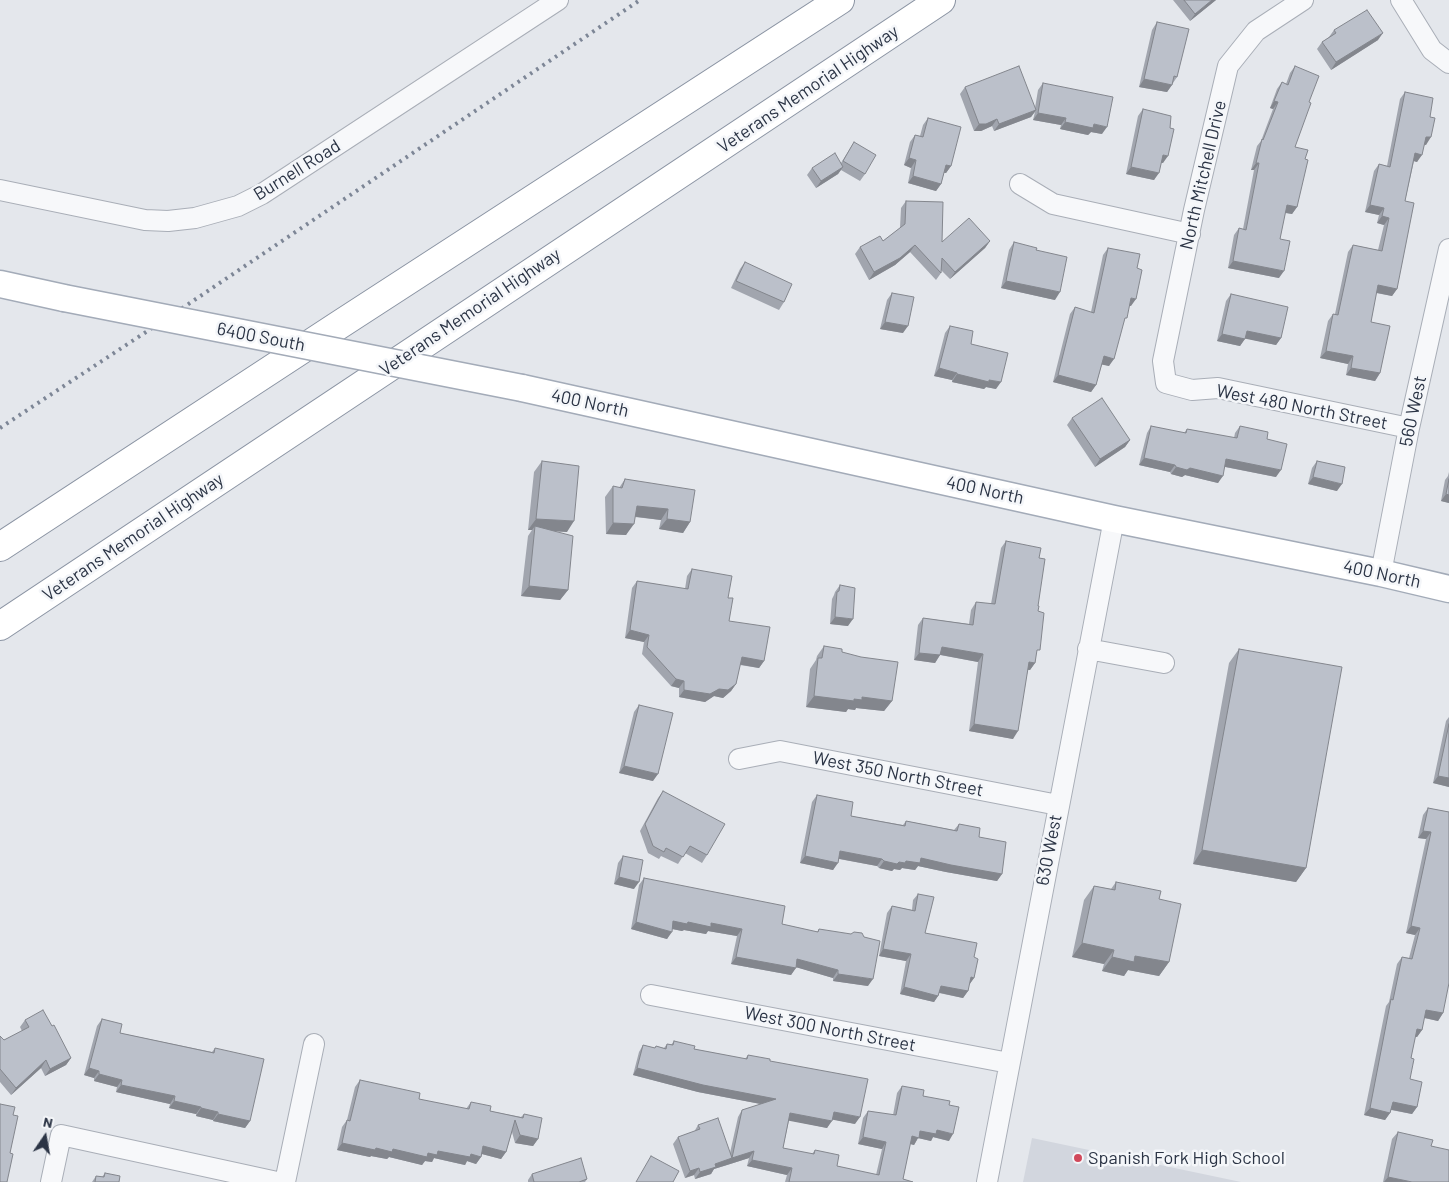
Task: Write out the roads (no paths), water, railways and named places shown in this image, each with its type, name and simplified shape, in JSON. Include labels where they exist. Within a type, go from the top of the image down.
[{"type":"highway","points":[[0,547],[840,0]]},
{"type":"highway","name":"Veterans Memorial Highway","points":[[0,626],[942,0]]},
{"type":"main road","name":"6400 South","points":[[0,284],[522,388]]},
{"type":"main road","name":"400 North","points":[[522,388],[1114,518],[1381,573],[1449,589]]},
{"type":"street","name":"Burnell Road","points":[[0,190],[146,220],[168,221],[195,218],[238,206],[262,194],[558,0]]},
{"type":"street","name":"North Mitchell Drive","points":[[1166,383],[1163,361],[1194,210],[1228,66],[1256,31],[1303,0]]},
{"type":"street","points":[[1401,0],[1432,50],[1449,63]]},
{"type":"street","points":[[1020,184],[1053,204],[1190,234]]},
{"type":"street","name":"560 West","points":[[1381,573],[1409,428],[1449,249]]},
{"type":"street","name":"West 480 North Street","points":[[1166,383],[1192,390],[1218,388],[1409,428]]},
{"type":"street","name":"630 West","points":[[987,1182],[1114,518]]},
{"type":"street","points":[[1088,649],[1164,663]]},
{"type":"street","name":"West 350 North Street","points":[[739,759],[780,751],[1058,806]]},
{"type":"street","name":"West 300 North Street","points":[[651,995],[1009,1063]]},
{"type":"street","points":[[285,1182],[314,1044]]},
{"type":"street","points":[[51,1182],[61,1134],[277,1182]]},
{"type":"railway","points":[[0,428],[187,305],[640,0]]},
{"type":"place","name":"Spanish Fork High School","points":[[1078,1158]]}]
